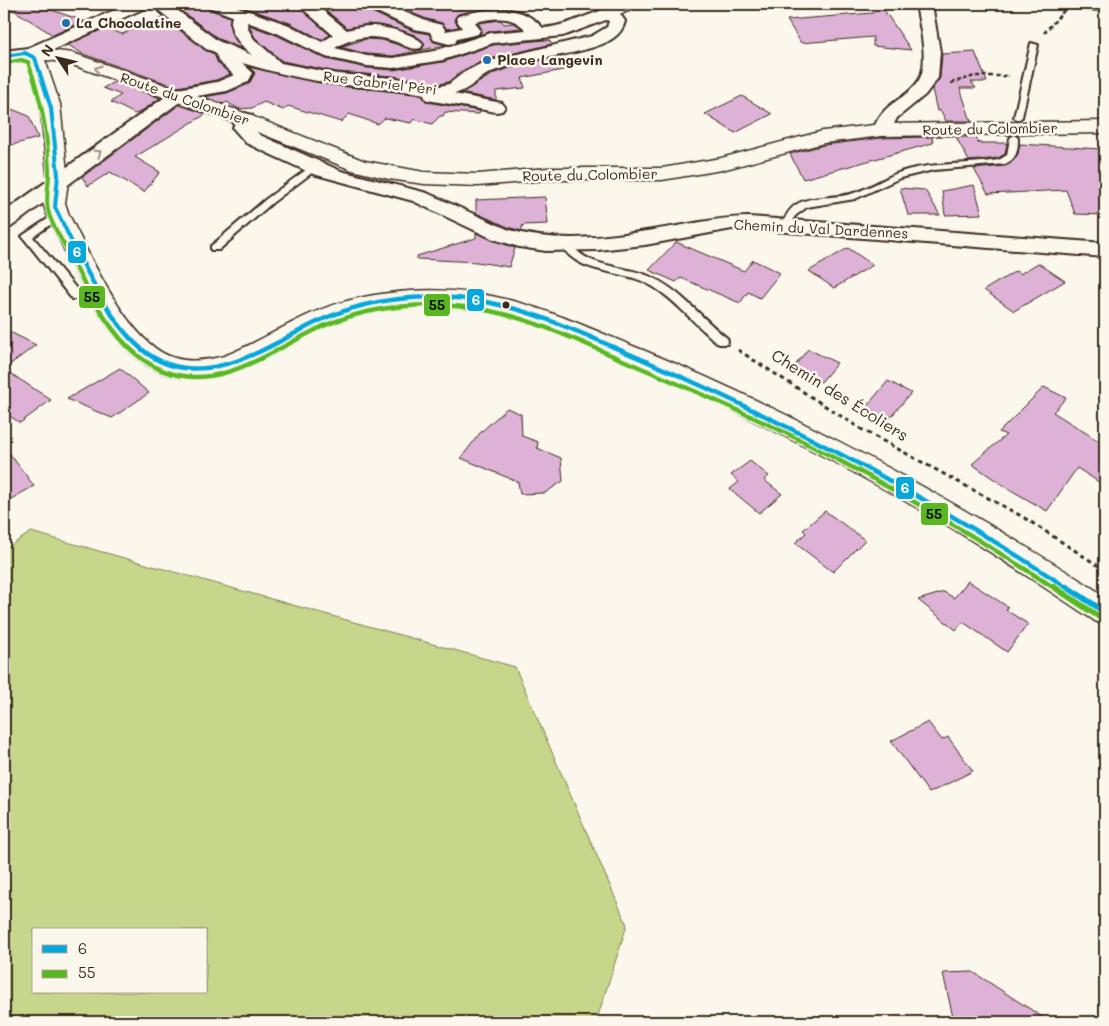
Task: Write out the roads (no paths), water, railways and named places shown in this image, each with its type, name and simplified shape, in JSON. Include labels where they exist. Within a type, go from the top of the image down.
[{"type":"street","points":[[106,4],[125,11]]},
{"type":"street","points":[[4,56],[32,53],[142,4]]},
{"type":"street","name":"Rue Gabriel Péri","points":[[159,4],[224,51],[275,66],[325,77],[392,83],[440,92],[450,91],[474,74],[488,67],[557,52],[602,38],[612,32],[617,25],[617,21],[602,9]]},
{"type":"street","points":[[264,23],[298,9],[330,4]]},
{"type":"street","points":[[372,4],[420,25],[436,29],[443,36],[466,46]]},
{"type":"street","points":[[229,8],[283,29],[342,56],[376,62],[403,62],[437,56],[491,38],[563,31],[587,22],[602,9],[631,4]]},
{"type":"street","points":[[882,130],[892,111],[925,84],[929,77],[931,57],[924,4]]},
{"type":"street","points":[[229,8],[245,39],[275,66]]},
{"type":"street","points":[[298,9],[342,37]]},
{"type":"street","points":[[403,62],[405,54],[415,44],[470,31],[470,27],[464,19],[507,13],[525,20],[538,33]]},
{"type":"street","points":[[322,48],[354,32],[373,30],[415,44]]},
{"type":"street","points":[[4,222],[174,96],[221,87],[242,78],[244,73],[225,58],[224,51]]},
{"type":"street","points":[[32,53],[38,64],[50,104],[58,182],[54,202],[58,216],[106,305],[137,345],[151,357],[164,364],[182,370],[226,366],[327,316],[356,307],[390,301],[455,298],[525,310],[752,408],[876,473],[1001,544],[1105,612]]},
{"type":"street","name":"Route du Colombier","points":[[32,53],[67,57],[174,96],[245,119],[358,166],[405,176],[459,180],[491,180],[555,174],[662,174],[722,164],[823,137],[882,130],[1105,127]]},
{"type":"street","points":[[365,82],[376,62]]},
{"type":"street","points":[[392,83],[422,94],[496,107]]},
{"type":"street","name":"Chemin du Val Dardennes","points":[[245,119],[242,128],[253,139],[314,167],[334,175],[420,197],[500,234],[534,243],[598,243],[645,238],[732,223],[788,225],[1105,250]]},
{"type":"lane","points":[[1018,117],[1034,45]]},
{"type":"lane","points":[[788,225],[788,217],[791,212],[807,204],[817,200],[852,197],[895,177],[924,168],[996,163],[1008,160],[1012,155],[1014,138]]},
{"type":"lane","points":[[215,248],[269,201],[314,167]]},
{"type":"lane","points":[[58,216],[27,236],[76,296]]},
{"type":"lane","points":[[566,244],[570,254],[584,262],[639,276],[661,286],[708,330],[723,341]]},
{"type":"place","name":"La Chocolatine","points":[[66,23]]},
{"type":"place","name":"Place Langevin","points":[[487,60]]}]
